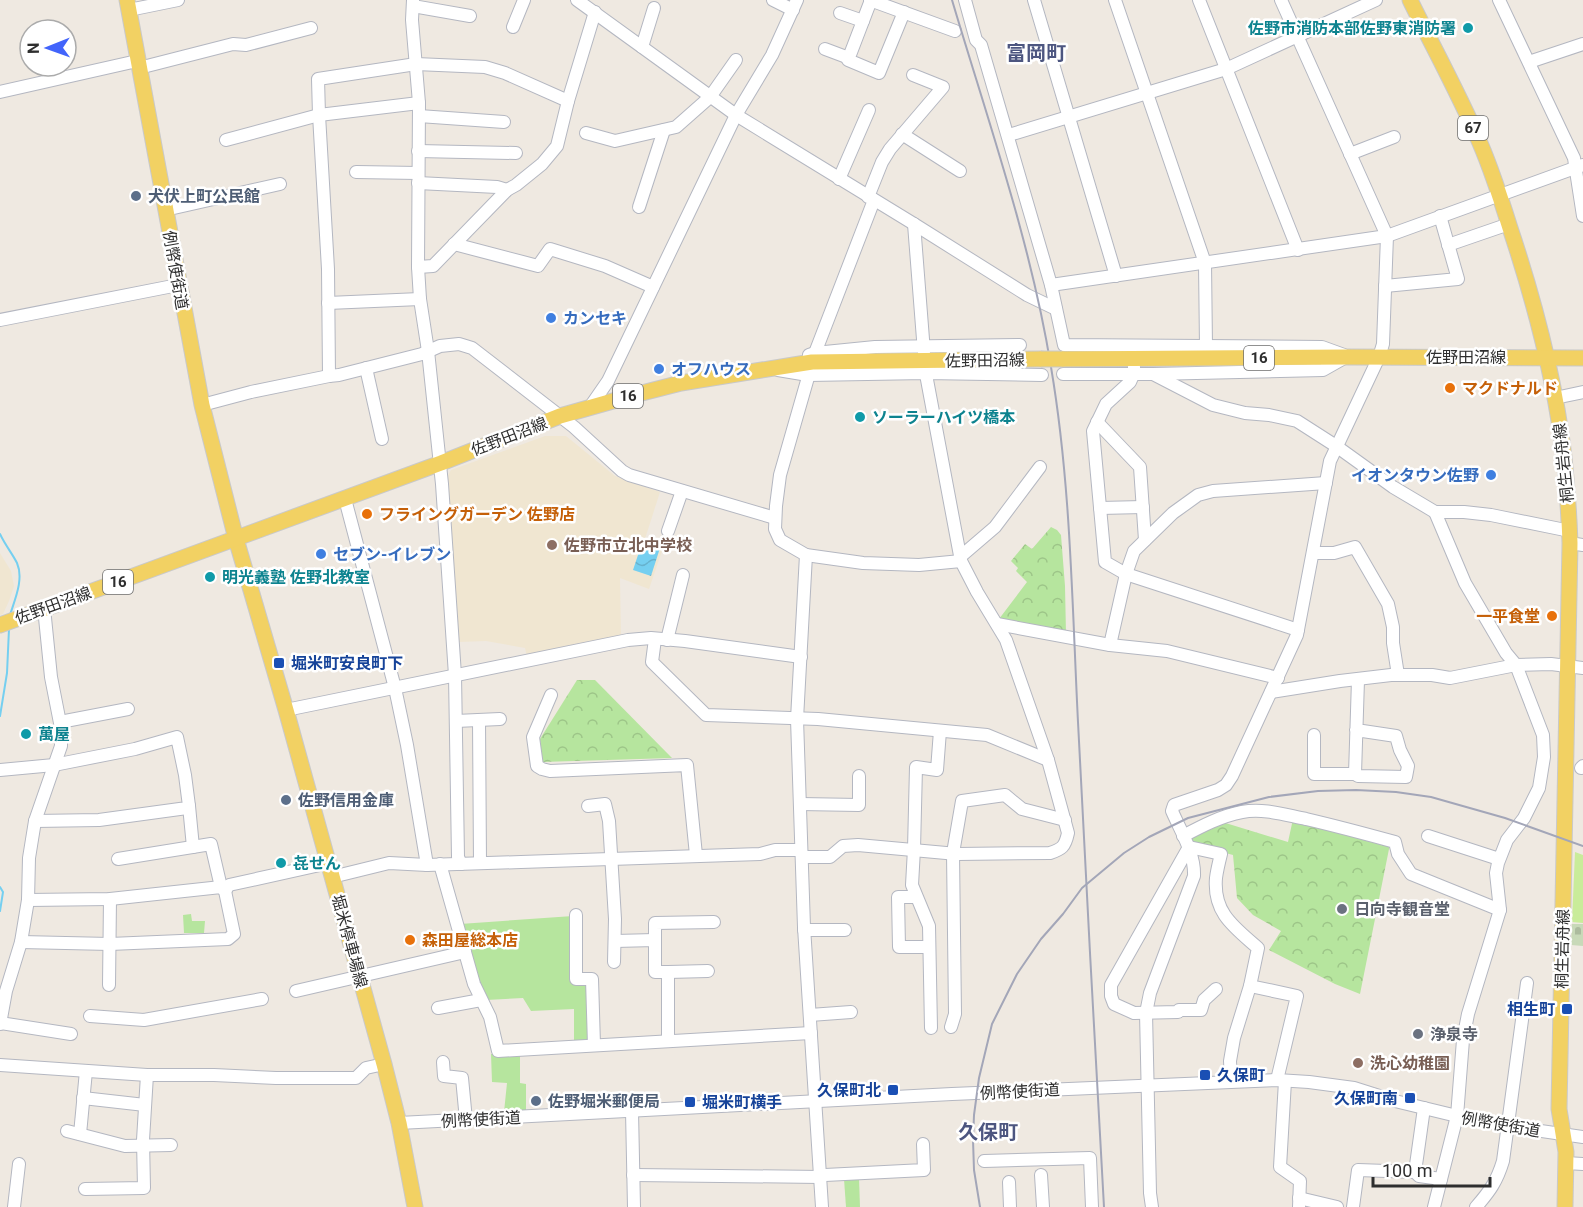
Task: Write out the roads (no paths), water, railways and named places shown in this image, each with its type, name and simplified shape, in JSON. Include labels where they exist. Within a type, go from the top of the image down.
[{"type":"main road","name":"桐生岩舟線","points":[[1410,0],[1465,110],[1500,196],[1547,358],[1564,458],[1574,540],[1576,667],[1559,1109],[1563,1134]]},
{"type":"main road","name":"例幣使街道","points":[[128,5],[202,405],[236,539]]},
{"type":"main road","name":"佐野田沼線","points":[[0,625],[345,499],[560,416],[681,383],[812,363],[1041,359],[1063,367],[1347,357],[1583,358]]},
{"type":"main road","name":"堀米停車場線","points":[[236,539],[384,1064],[399,1123],[415,1207]]},
{"type":"main road","name":"例幣使街道","points":[[1563,1134],[1566,1163],[1565,1207]]},
{"type":"street","points":[[128,5],[178,0]]},
{"type":"street","points":[[513,27],[524,0]]},
{"type":"street","points":[[577,0],[592,7],[736,116],[1027,295],[1056,309]]},
{"type":"street","points":[[590,407],[608,381],[736,116],[772,55],[795,5],[773,0]]},
{"type":"street","points":[[849,58],[870,0],[889,3],[904,12],[955,31]]},
{"type":"street","points":[[965,0],[976,40],[981,45],[1009,135],[1051,285],[1064,345],[1134,348],[1323,347],[1347,357]]},
{"type":"street","points":[[1034,0],[1116,276]]},
{"type":"street","points":[[1115,0],[1205,263],[1206,347]]},
{"type":"street","points":[[1199,0],[1298,250]]},
{"type":"street","points":[[1152,1207],[1146,1013],[1150,993],[1194,876],[1194,865],[1172,811],[1174,805],[1226,785],[1278,678],[1298,630],[1330,461],[1383,344],[1387,236],[1281,0]]},
{"type":"street","points":[[1009,135],[1226,69],[1376,0]]},
{"type":"street","points":[[1500,0],[1579,166],[1583,216]]},
{"type":"street","points":[[461,864],[458,857],[455,675],[441,463],[418,267],[419,103],[412,20],[413,3],[470,16]]},
{"type":"street","points":[[418,267],[434,266],[507,190],[542,164],[556,146],[592,7]]},
{"type":"street","points":[[642,47],[654,8]]},
{"type":"street","points":[[825,49],[879,73],[904,12]]},
{"type":"street","points":[[840,13],[863,21]]},
{"type":"street","points":[[0,92],[233,44],[246,45],[311,28]]},
{"type":"street","points":[[1529,62],[1583,44]]},
{"type":"street","points":[[586,133],[615,141],[676,127],[710,97],[736,60]]},
{"type":"street","points":[[329,376],[328,269],[318,115],[318,79],[416,64],[485,67],[568,102]]},
{"type":"street","points":[[913,75],[943,87],[902,134],[882,162],[812,363],[780,475],[775,529],[780,540],[806,555],[874,564],[919,565],[961,559],[995,527],[1040,467]]},
{"type":"street","points":[[226,140],[318,115],[419,103]]},
{"type":"street","points":[[839,179],[869,110]]},
{"type":"street","points":[[419,117],[504,122]]},
{"type":"street","points":[[639,207],[664,130]]},
{"type":"street","points":[[902,134],[960,171]]},
{"type":"street","points":[[1350,154],[1394,137]]},
{"type":"street","points":[[418,151],[516,153]]},
{"type":"street","points":[[1051,285],[1387,236],[1579,166]]},
{"type":"street","points":[[356,172],[507,190]]},
{"type":"street","points":[[165,210],[280,184]]},
{"type":"street","points":[[1385,286],[1458,279],[1440,216]]},
{"type":"street","points":[[914,224],[924,349]]},
{"type":"street","points":[[1448,245],[1509,224]]},
{"type":"street","points":[[454,244],[538,266],[550,249],[605,266],[653,287]]},
{"type":"street","points":[[0,320],[178,285]]},
{"type":"street","points":[[328,303],[420,299]]},
{"type":"street","points":[[202,405],[251,392],[339,375],[422,354],[440,346],[459,344],[472,348],[560,416],[629,476],[775,518]]},
{"type":"street","points":[[812,363],[875,347],[924,349],[1020,345]]},
{"type":"street","points":[[1063,367],[1134,370],[1154,374],[1323,370],[1347,357]]},
{"type":"street","points":[[812,363],[925,371],[1042,375]]},
{"type":"street","points":[[366,368],[382,440]]},
{"type":"street","points":[[1134,370],[1130,382],[1106,404],[1093,431],[1105,562],[1126,574],[1298,630]]},
{"type":"street","points":[[28,900],[110,899],[223,889],[229,885],[389,863],[426,865],[760,854],[775,850],[802,852],[806,857],[830,856],[843,846],[858,845],[953,853],[1050,853],[1061,849],[1068,833],[1048,760],[1006,640],[977,592],[961,559],[925,371]]},
{"type":"street","points":[[1154,374],[1213,405],[1245,413],[1297,421],[1336,446],[1393,488],[1435,512],[1491,515],[1574,540]]},
{"type":"street","points":[[1555,398],[1583,392]]},
{"type":"street","points":[[1097,422],[1140,467],[1145,540]]},
{"type":"street","points":[[1110,645],[1126,574],[1134,551],[1173,513],[1198,495],[1213,490],[1326,483]]},
{"type":"street","points":[[668,531],[682,491]]},
{"type":"street","points":[[345,499],[395,688],[407,745],[426,865]]},
{"type":"street","points":[[1100,508],[1143,507]]},
{"type":"street","points":[[1434,1207],[1457,1116],[1467,1014],[1500,910],[1496,873],[1499,859],[1507,840],[1524,818],[1539,788],[1544,757],[1543,735],[1516,665],[1506,653],[1465,583],[1435,512]]},
{"type":"street","points":[[1313,553],[1334,553],[1354,547],[1388,604],[1398,675]]},
{"type":"street","points":[[806,555],[797,719],[804,930],[822,1207]]},
{"type":"street","points":[[683,575],[652,662],[706,715],[818,719],[987,735],[1048,760]]},
{"type":"street","points":[[44,608],[51,677],[60,722],[61,746],[35,821],[29,858],[28,900],[21,942],[6,992],[0,1024],[71,1034]]},
{"type":"street","points":[[997,624],[1110,645],[1167,651],[1278,678]]},
{"type":"street","points":[[286,710],[627,640],[661,639],[801,657]]},
{"type":"street","points":[[1271,692],[1398,675],[1432,675],[1450,678],[1516,665],[1551,664],[1576,667]]},
{"type":"street","points":[[1355,774],[1358,680]]},
{"type":"street","points":[[552,695],[533,737],[537,766],[550,771],[687,765],[696,855]]},
{"type":"street","points":[[60,722],[128,709]]},
{"type":"street","points":[[456,721],[500,719]]},
{"type":"street","points":[[479,720],[480,863]]},
{"type":"street","points":[[1314,735],[1314,774],[1406,777],[1408,766],[1396,736],[1356,730]]},
{"type":"street","points":[[930,1028],[929,926],[912,885],[916,767],[937,770],[940,731]]},
{"type":"street","points":[[0,770],[54,765],[135,749],[177,737],[185,775],[193,847]]},
{"type":"street","points":[[800,804],[859,805],[859,776]]},
{"type":"street","points":[[951,1027],[956,1014],[953,853],[962,801],[1005,795],[1022,809],[1065,820]]},
{"type":"street","points":[[588,806],[604,804],[609,821],[615,919],[614,962]]},
{"type":"street","points":[[35,821],[99,820],[185,809],[189,806]]},
{"type":"street","points":[[1216,989],[1204,1000],[1201,1010],[1179,1010],[1178,1012],[1134,1013],[1114,1004],[1111,996],[1111,985],[1186,842],[1223,816],[1269,811],[1346,828],[1395,842],[1398,854],[1411,874],[1500,910]]},
{"type":"street","points":[[1428,836],[1499,859]]},
{"type":"street","points":[[1186,842],[1221,854],[1216,878],[1218,903],[1222,914],[1258,948],[1250,986],[1234,1038],[1230,1061],[1231,1082]]},
{"type":"street","points":[[21,942],[110,944],[228,939],[234,934],[211,844],[118,859]]},
{"type":"street","points":[[440,864],[474,984],[490,1017],[498,1050],[811,1033]]},
{"type":"street","points":[[916,897],[898,897],[899,947],[929,946]]},
{"type":"street","points":[[109,985],[110,899]]},
{"type":"street","points":[[576,915],[576,979],[592,979],[594,1045]]},
{"type":"street","points":[[708,971],[655,972],[655,923],[714,922]]},
{"type":"street","points":[[804,930],[845,930]]},
{"type":"street","points":[[615,941],[655,940]]},
{"type":"street","points":[[296,991],[465,952]]},
{"type":"street","points":[[668,972],[668,1041]]},
{"type":"street","points":[[1476,1207],[1488,1194],[1498,1177],[1503,1161],[1527,983]]},
{"type":"street","points":[[1250,986],[1297,996],[1281,1080],[1280,1167],[1300,1181],[1299,1203],[1336,1207]]},
{"type":"street","points":[[90,1016],[144,1020],[262,999]]},
{"type":"street","points":[[438,1008],[482,1000]]},
{"type":"street","points":[[810,1015],[851,1012]]},
{"type":"street","points":[[443,1062],[444,1076],[462,1078],[466,1120]]},
{"type":"street","points":[[0,1065],[147,1075],[356,1078],[366,1068],[384,1064]]},
{"type":"street","points":[[80,1134],[86,1071]]},
{"type":"street","points":[[85,1189],[144,1188],[143,1146],[147,1075]]},
{"type":"street","name":"例幣使街道","points":[[399,1123],[1281,1080],[1354,1088],[1457,1116],[1563,1134]]},
{"type":"street","points":[[83,1098],[145,1105]]},
{"type":"street","points":[[1415,1172],[1424,1108]]},
{"type":"street","points":[[632,1111],[634,1207]]},
{"type":"street","points":[[67,1131],[125,1146],[171,1145]]},
{"type":"street","points":[[1563,1134],[1583,1137]]},
{"type":"street","points":[[633,1175],[820,1177],[924,1170],[923,1144]]},
{"type":"street","points":[[984,1161],[1090,1158],[1092,1207]]},
{"type":"street","points":[[1566,1163],[1583,1164]]},
{"type":"street","points":[[14,1207],[19,1164]]},
{"type":"street","points":[[1353,1207],[1358,1170],[1415,1172],[1419,1176],[1442,1179]]},
{"type":"street","points":[[1041,1175],[1043,1207]]},
{"type":"street","points":[[1009,1182],[1010,1207]]},
{"type":"water","points":[[642,543],[660,548],[651,576],[633,570]]},
{"type":"waterway","points":[[0,534],[17,563],[20,576],[10,615]]},
{"type":"waterway","points":[[0,716],[7,673],[9,629]]},
{"type":"waterway","points":[[0,887],[3,892],[0,911]]},
{"type":"railway","points":[[952,0],[994,137],[1032,274],[1058,411],[1070,545],[1104,1207]]},
{"type":"railway","points":[[980,1207],[974,1170],[974,1115],[979,1078],[992,1024],[1017,974],[1041,939],[1082,888],[1124,853],[1149,837],[1188,818],[1269,797],[1318,791],[1356,790],[1431,797],[1505,818],[1583,846]]},
{"type":"place","name":"佐野市消防本部佐野東消防署","points":[[1468,28]]},
{"type":"place","name":"犬伏上町公民館","points":[[136,196]]},
{"type":"place","name":"カンセキ","points":[[551,318]]},
{"type":"place","name":"オフハウス","points":[[659,369]]},
{"type":"place","name":"マクドナルド","points":[[1450,388]]},
{"type":"place","name":"ソーラーハイツ橋本","points":[[860,417]]},
{"type":"place","name":"イオンタウン佐野","points":[[1491,475]]},
{"type":"place","name":"フライングガーデン 佐野店","points":[[367,514]]},
{"type":"place","name":"佐野市立北中学校","points":[[552,545]]},
{"type":"place","name":"セブン-イレブン","points":[[321,554]]},
{"type":"place","name":"明光義塾 佐野北教室","points":[[210,577]]},
{"type":"place","name":"一平食堂","points":[[1552,616]]},
{"type":"place","name":"堀米町安良町下","points":[[279,663]]},
{"type":"place","name":"萬屋","points":[[26,734]]},
{"type":"place","name":"佐野信用金庫","points":[[286,800]]},
{"type":"place","name":"㐂せん","points":[[281,863]]},
{"type":"place","name":"日向寺観音堂","points":[[1342,909]]},
{"type":"place","name":"森田屋総本店","points":[[410,940]]},
{"type":"place","name":"相生町","points":[[1567,1009]]},
{"type":"place","name":"浄泉寺","points":[[1418,1034]]},
{"type":"place","name":"洗心幼稚園","points":[[1358,1063]]},
{"type":"place","name":"久保町","points":[[1205,1075]]},
{"type":"place","name":"久保町北","points":[[893,1090]]},
{"type":"place","name":"久保町南","points":[[1410,1098]]},
{"type":"place","name":"佐野堀米郵便局","points":[[536,1101]]},
{"type":"place","name":"堀米町横手","points":[[690,1102]]},
{"type":"district","name":"富岡町","points":[[1036,53]]},
{"type":"district","name":"久保町","points":[[988,1132]]}]
